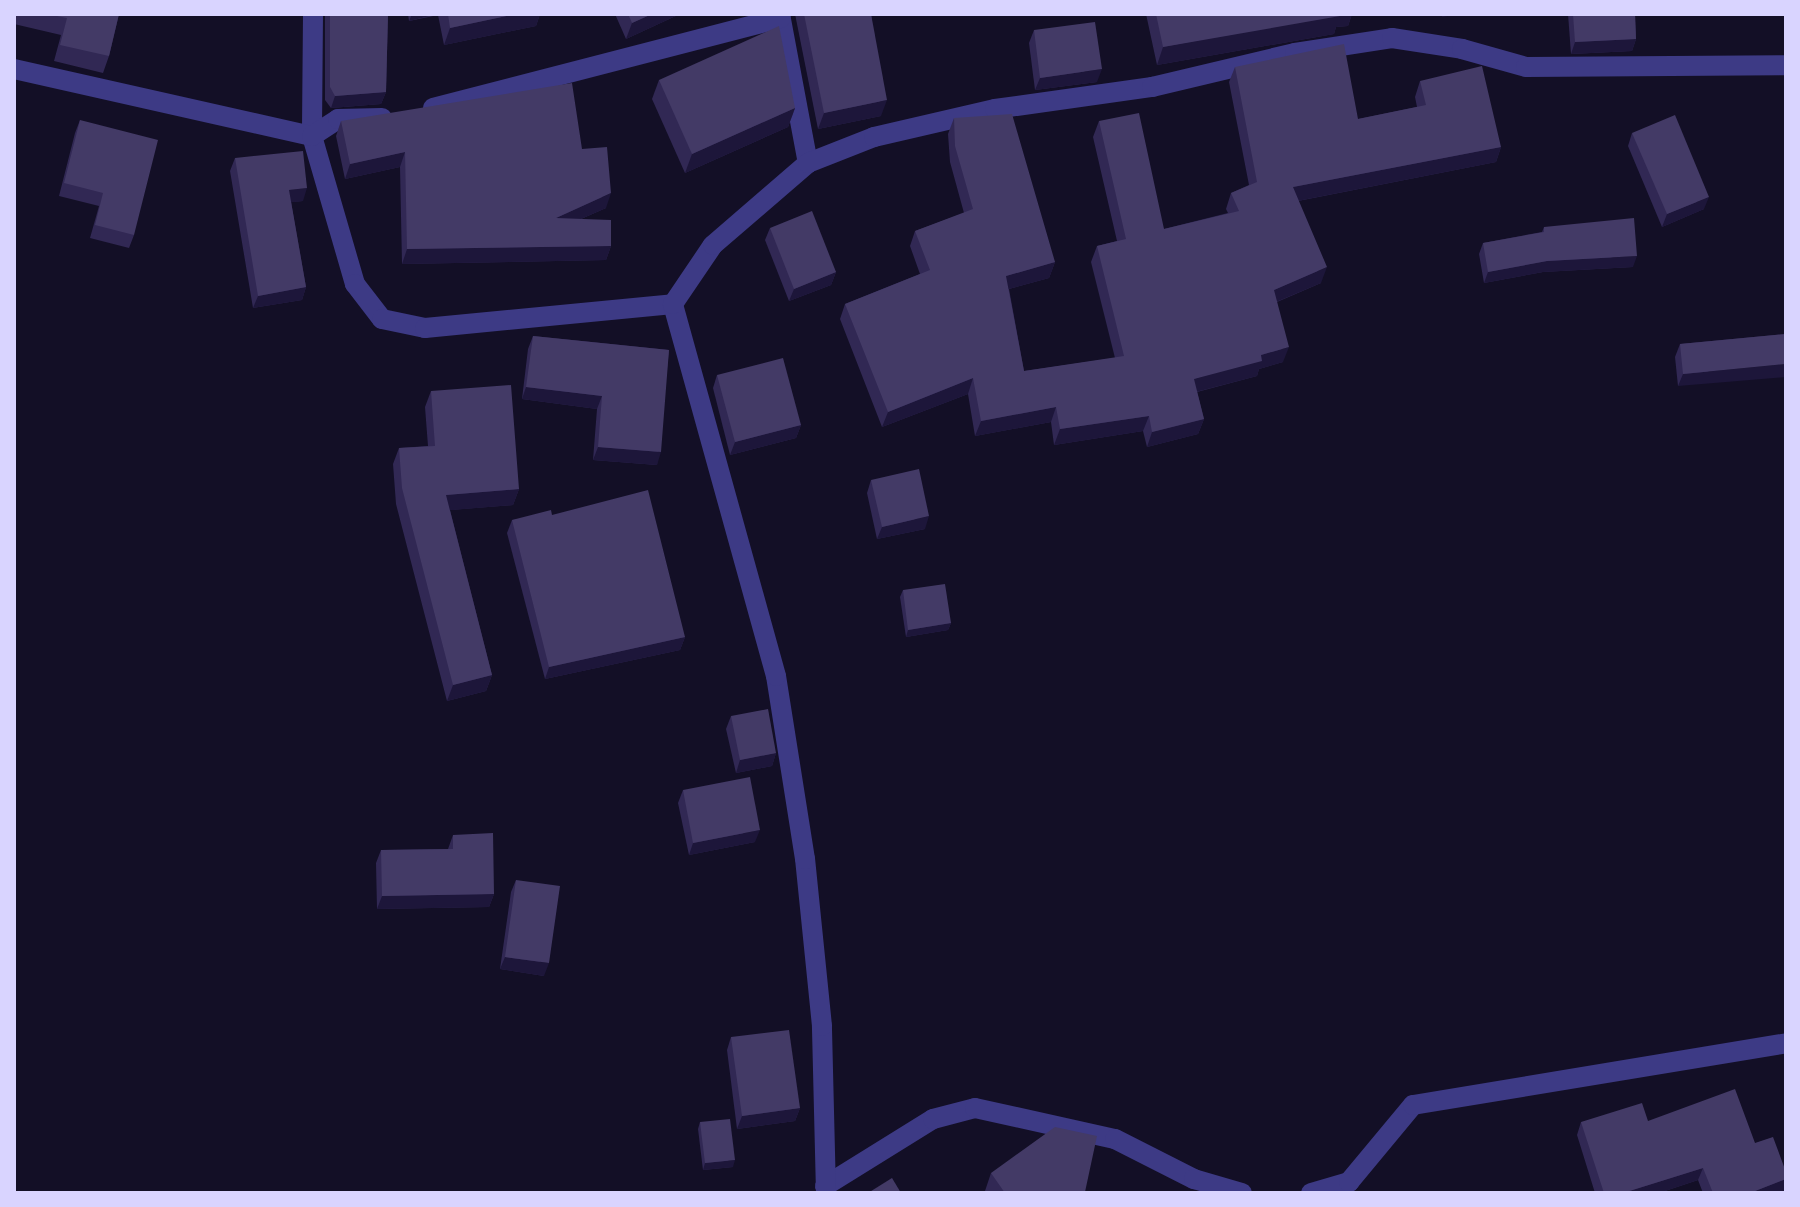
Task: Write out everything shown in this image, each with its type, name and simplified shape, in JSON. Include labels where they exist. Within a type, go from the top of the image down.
[{"type":"street","points":[[313,14],[312,136],[355,284],[382,319],[425,328],[673,304]]},
{"type":"street","points":[[14,69],[312,136],[338,119],[392,117],[589,71],[781,16],[808,163]]},
{"type":"street","points":[[825,1190],[822,1026],[805,859],[776,676],[673,304],[713,245],[808,163],[920,122],[1152,87],[1295,53],[1392,38],[1462,49],[1526,67],[1786,65]]},
{"type":"street","points":[[1311,1193],[1349,1182],[1413,1105],[1786,1043]]},
{"type":"street","points":[[825,1190],[933,1119],[975,1108],[1115,1139],[1194,1179],[1242,1193]]},
{"type":"building","points":[[47,14],[119,14],[109,56],[60,45],[67,18]]},
{"type":"building","points":[[330,14],[388,14],[386,92],[335,96],[330,87]]},
{"type":"building","points":[[448,14],[516,14],[450,28]]},
{"type":"building","points":[[628,14],[652,14],[632,23]]},
{"type":"building","points":[[804,14],[871,14],[887,100],[824,113]]},
{"type":"building","points":[[1156,14],[1340,14],[1340,16],[1163,47]]},
{"type":"building","points":[[1573,14],[1635,14],[1636,39],[1575,42]]},
{"type":"building","points":[[1095,22],[1102,69],[1040,78],[1034,30]]},
{"type":"building","points":[[779,26],[795,108],[692,154],[659,80]]},
{"type":"building","points":[[1344,44],[1358,119],[1426,105],[1420,81],[1482,66],[1501,147],[1293,187],[1327,267],[1274,290],[1289,347],[1261,355],[1262,361],[1194,379],[1204,419],[1152,432],[1149,416],[1060,429],[1056,407],[981,421],[973,378],[888,412],[845,304],[930,270],[915,231],[973,209],[955,146],[954,118],[1012,114],[1055,262],[1006,276],[1024,371],[1124,356],[1097,246],[1126,239],[1099,121],[1139,113],[1164,229],[1239,211],[1231,193],[1257,182],[1235,67]]},
{"type":"building","points":[[572,83],[582,149],[607,147],[611,193],[556,218],[611,220],[611,246],[407,249],[405,152],[350,164],[341,121]]},
{"type":"building","points":[[1675,115],[1709,197],[1667,214],[1632,133]]},
{"type":"building","points":[[80,120],[158,140],[134,235],[95,225],[103,193],[64,183]]},
{"type":"building","points":[[303,151],[307,188],[289,190],[306,287],[258,296],[235,158]]},
{"type":"building","points":[[812,211],[836,272],[794,289],[770,228]]},
{"type":"building","points":[[1634,218],[1637,256],[1547,261],[1488,272],[1483,243],[1544,232],[1544,227]]},
{"type":"building","points":[[1786,334],[1786,364],[1683,374],[1680,344]]},
{"type":"building","points":[[533,336],[669,350],[661,452],[598,447],[602,396],[526,387]]},
{"type":"building","points":[[783,358],[801,425],[735,442],[717,375]]},
{"type":"building","points":[[511,385],[519,489],[446,495],[492,675],[453,685],[402,488],[399,448],[435,446],[431,391]]},
{"type":"building","points":[[919,469],[929,516],[882,527],[871,480]]},
{"type":"building","points":[[648,490],[685,637],[549,667],[512,520],[551,510],[552,515]]},
{"type":"building","points":[[945,584],[951,623],[908,630],[903,590]]},
{"type":"building","points":[[768,709],[776,753],[740,760],[731,716]]},
{"type":"building","points":[[750,777],[760,830],[693,843],[683,790]]},
{"type":"building","points":[[493,833],[494,894],[382,896],[381,850],[453,849],[453,835]]},
{"type":"building","points":[[516,880],[560,886],[549,963],[505,957]]},
{"type":"building","points":[[789,1030],[800,1108],[742,1116],[731,1037]]},
{"type":"building","points":[[1735,1089],[1755,1143],[1773,1137],[1786,1179],[1750,1193],[1713,1193],[1703,1168],[1623,1193],[1604,1193],[1581,1122],[1642,1103],[1648,1121]]},
{"type":"building","points":[[730,1119],[735,1160],[705,1163],[700,1122]]},
{"type":"building","points":[[1055,1127],[1097,1136],[1086,1193],[1005,1193],[991,1173]]},
{"type":"building","points":[[892,1178],[901,1193],[868,1193]]}]
